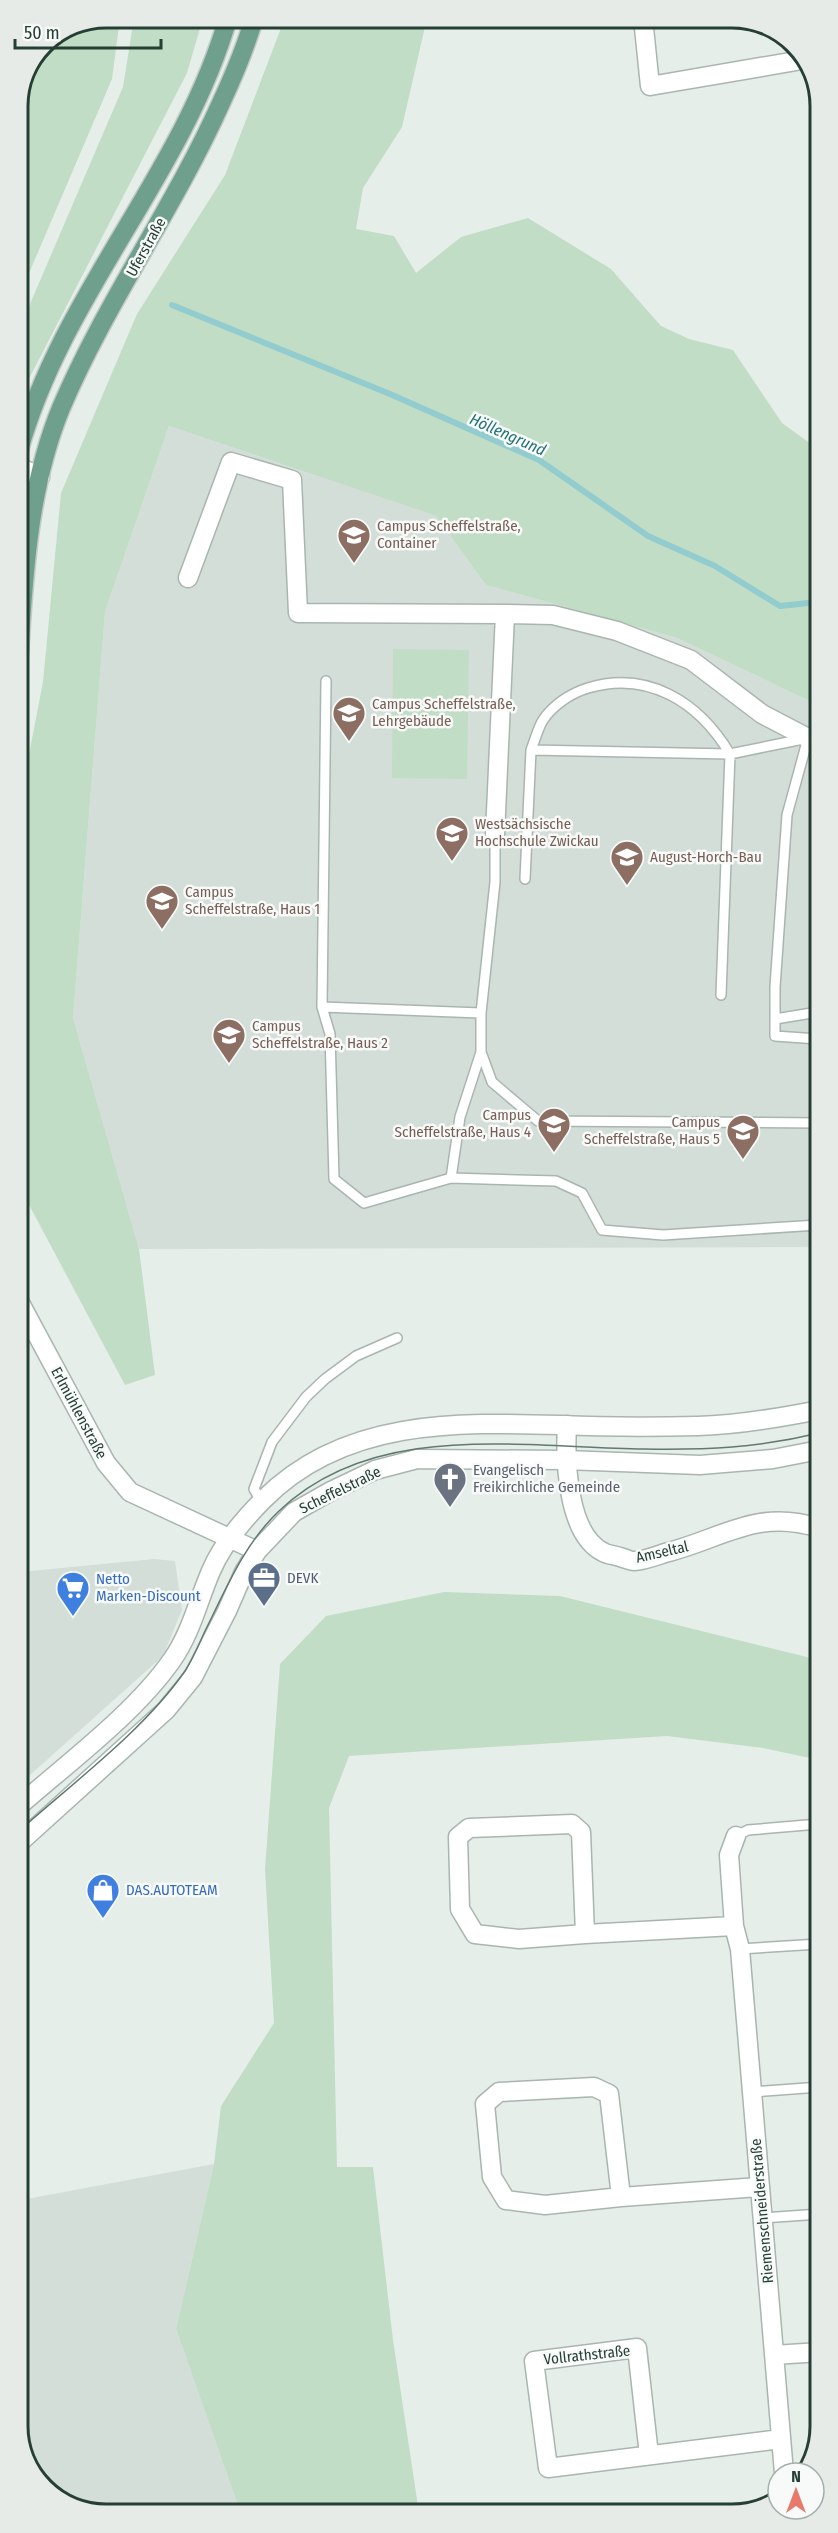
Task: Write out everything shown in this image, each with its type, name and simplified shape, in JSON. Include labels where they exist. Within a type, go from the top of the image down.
[{"type":"main road","name":"Uferstraße","points":[[28,421],[67,329],[163,167],[218,51],[225,28]]},
{"type":"main road","name":"Uferstraße","points":[[28,541],[40,477],[60,410],[98,331],[192,166],[239,62],[251,28]]},
{"type":"street","points":[[644,29],[650,86],[795,61]]},
{"type":"street","points":[[188,578],[231,462],[292,480],[297,613],[553,615],[617,631],[691,660],[762,714],[810,737]]},
{"type":"street","points":[[28,471],[40,477]]},
{"type":"street","points":[[495,834],[505,614]]},
{"type":"street","name":"Erlmühlenstraße","points":[[28,1318],[106,1463],[130,1492],[257,1551]]},
{"type":"street","points":[[28,1798],[132,1706],[172,1660],[194,1620],[212,1570],[230,1539],[261,1501],[287,1477],[316,1460],[364,1439],[412,1428],[471,1424],[699,1426],[763,1421],[810,1412]]},
{"type":"street","name":"Amseltal","points":[[567,1425],[565,1460],[578,1522],[588,1539],[603,1552],[634,1561],[682,1549],[726,1531],[764,1521],[810,1525]]},
{"type":"street","name":"Scheffelstraße","points":[[28,1835],[166,1710],[194,1677],[244,1572],[257,1551],[294,1512],[331,1491],[375,1470],[417,1459],[565,1460],[700,1465],[773,1459],[810,1451]]},
{"type":"street","points":[[585,1934],[581,1832],[572,1824],[469,1828],[458,1837],[460,1909],[475,1934],[519,1939],[734,1926]]},
{"type":"street","name":"Riemenschneiderstraße","points":[[736,1836],[729,1855],[734,1926],[740,1949],[783,2461]]},
{"type":"street","points":[[621,2197],[609,2094],[594,2087],[499,2092],[485,2104],[492,2177],[506,2199],[545,2205],[759,2187]]},
{"type":"street","name":"Vollrathstraße","points":[[649,2455],[637,2348],[534,2361],[548,2468],[781,2439]]},
{"type":"street","points":[[774,2355],[810,2353]]},
{"type":"lane","points":[[326,681],[322,1007],[330,1034],[334,1179],[364,1203],[451,1178],[556,1181],[582,1193],[602,1230],[663,1235],[810,1226]]},
{"type":"lane","points":[[525,879],[531,750],[543,720],[563,699],[581,690],[616,682],[654,687],[684,703],[719,736],[730,754],[721,995]]},
{"type":"lane","points":[[531,750],[730,754],[810,739]]},
{"type":"lane","points":[[810,747],[787,815],[775,1019],[775,1036],[810,1038]]},
{"type":"lane","points":[[451,1178],[460,1117],[481,1052],[481,1013],[495,882],[495,834]]},
{"type":"lane","points":[[322,1007],[481,1013]]},
{"type":"lane","points":[[775,1019],[810,1013]]},
{"type":"lane","points":[[481,1052],[492,1082],[538,1121],[810,1123]]},
{"type":"lane","points":[[261,1501],[254,1489],[272,1442],[306,1397],[325,1379],[356,1356],[397,1338]]},
{"type":"lane","name":"Riemenschneiderstraße","points":[[736,1836],[748,1830],[810,1825]]},
{"type":"lane","points":[[740,1949],[810,1945]]},
{"type":"lane","points":[[752,2092],[810,2088]]},
{"type":"lane","points":[[762,2218],[810,2215]]},
{"type":"shaded area","name":"Westsächsische Hochschule Zwickau","points":[[169,426],[436,516],[486,585],[677,638],[810,701],[810,1247],[139,1249],[73,1018],[105,612]]},
{"type":"shaded area","points":[[154,1559],[175,1561],[182,1610],[163,1656],[28,1777],[28,1571]]},
{"type":"shaded area","points":[[214,2164],[176,2329],[237,2504],[101,2504],[86,2502],[59,2488],[42,2470],[31,2447],[28,2426],[28,2199]]},
{"type":"green space","points":[[119,28],[112,79],[28,276],[28,107],[34,77],[51,51],[63,42],[77,34],[91,30]]},
{"type":"green space","points":[[132,28],[200,28],[187,73],[28,381],[28,309],[123,87]]},
{"type":"green space","points":[[281,28],[425,29],[402,127],[363,188],[356,229],[394,236],[416,273],[461,237],[528,218],[611,269],[661,326],[689,339],[733,350],[782,423],[810,443],[810,701],[677,638],[486,585],[436,516],[169,426],[105,612],[73,1018],[139,1249],[155,1375],[125,1385],[28,1203],[28,760],[43,682],[61,493],[137,314],[225,175]]},
{"type":"green space","points":[[393,649],[469,650],[467,779],[392,778]]},
{"type":"green space","points":[[444,1592],[560,1596],[810,1658],[810,1758],[763,1748],[667,1736],[349,1756],[329,1808],[337,2167],[373,2167],[393,2340],[418,2504],[237,2504],[176,2329],[214,2164],[221,2106],[274,2023],[265,1869],[280,1664],[326,1616]]},
{"type":"waterway","name":"Höllengrund","points":[[172,305],[390,394],[539,460],[648,536],[715,566],[780,606],[810,603]]},
{"type":"tram line","points":[[28,1823],[129,1735],[168,1693],[191,1662],[228,1583],[246,1552],[279,1511],[317,1482],[360,1462],[405,1451],[452,1445],[501,1444],[689,1449],[753,1445],[810,1435]]},
{"type":"place","name":"Campus Scheffelstraße, Container","points":[[354,564]]},
{"type":"place","name":"Campus Scheffelstraße, Lehrgebäude","points":[[349,742]]},
{"type":"place","name":"Westsächsische Hochschule Zwickau","points":[[452,862]]},
{"type":"place","name":"August-Horch-Bau","points":[[627,886]]},
{"type":"place","name":"Campus Scheffelstraße, Haus 1","points":[[162,930]]},
{"type":"place","name":"Campus Scheffelstraße, Haus 2","points":[[229,1064]]},
{"type":"place","name":"Campus Scheffelstraße, Haus 4","points":[[554,1153]]},
{"type":"place","name":"Campus Scheffelstraße, Haus 5","points":[[743,1160]]},
{"type":"place","name":"Evangelisch Freikirchliche Gemeinde","points":[[450,1508]]},
{"type":"place","name":"DEVK","points":[[264,1607]]},
{"type":"place","name":"Netto Marken-Discount","points":[[73,1617]]},
{"type":"place","name":"DAS.AUTOTEAM","points":[[103,1919]]}]
